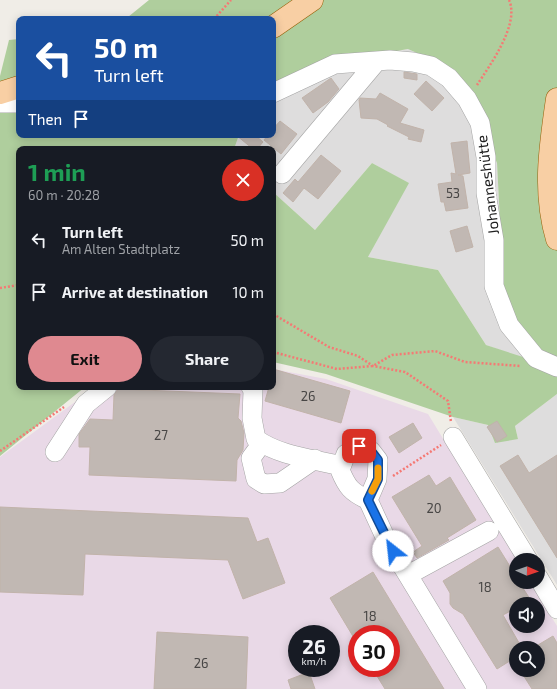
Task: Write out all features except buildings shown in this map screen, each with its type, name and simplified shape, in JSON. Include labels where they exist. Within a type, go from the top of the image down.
[{"type":"main road","points":[[276,25],[312,0]]},
{"type":"main road","points":[[0,93],[16,88]]},
{"type":"main road","points":[[557,99],[548,166],[550,211],[557,239]]},
{"type":"street","name":"Johanneshütte","points":[[276,92],[335,64],[377,61],[413,62],[431,66],[449,78],[467,99],[480,123],[486,157],[486,193],[494,240],[494,286],[509,325],[536,358],[557,367]]},
{"type":"street","points":[[282,174],[377,61]]},
{"type":"street","points":[[0,103],[16,103]]},
{"type":"street","points":[[55,452],[86,404],[103,390]]},
{"type":"street","points":[[253,390],[252,418],[256,439],[262,443],[283,451],[341,466]]},
{"type":"street","points":[[453,436],[524,553]]},
{"type":"street","points":[[262,443],[251,458],[256,479],[264,484],[280,483],[315,459]]},
{"type":"street","points":[[371,494],[355,494],[346,485],[340,470],[346,454],[359,446],[371,451],[378,460],[378,479],[371,494],[386,539],[477,689]]},
{"type":"street","points":[[408,575],[489,531]]},
{"type":"street","points":[[545,589],[557,609]]},
{"type":"path","points":[[217,16],[231,0]]},
{"type":"path","points":[[467,99],[488,69],[508,31],[512,17],[509,0]]},
{"type":"path","points":[[0,288],[16,285]]},
{"type":"path","points":[[276,316],[329,346],[358,356],[373,366]]},
{"type":"path","points":[[373,366],[392,355],[435,351],[465,362],[527,366],[536,358]]},
{"type":"path","points":[[276,353],[337,369],[373,366],[405,372],[448,401],[453,436],[371,494]]},
{"type":"path","points":[[0,451],[45,422],[67,404]]},
{"type":"shaded area","points":[[409,49],[455,70],[497,163],[504,299],[523,358],[486,345],[438,270],[368,257],[408,183],[372,163],[315,230],[276,195],[276,146],[235,146],[238,138],[276,138],[276,85],[323,64]]},
{"type":"shaded area","points":[[276,370],[326,379],[428,414],[513,553],[509,553],[509,589],[534,589],[539,597],[509,597],[509,633],[545,633],[545,606],[557,626],[557,689],[0,689],[0,457],[79,399],[96,390],[276,390]]},
{"type":"shaded area","points":[[557,394],[557,585],[545,566],[545,553],[537,553],[453,417],[488,425],[518,439],[515,426]]},
{"type":"green space","points":[[149,0],[557,0],[557,394],[515,426],[518,439],[495,443],[488,425],[453,417],[326,374],[276,363],[276,195],[315,230],[372,163],[409,183],[368,257],[438,270],[486,345],[523,357],[504,299],[497,163],[455,70],[408,49],[323,64],[276,85],[276,16],[129,16]]},
{"type":"green space","points":[[16,39],[16,138],[238,138],[235,146],[16,146],[16,390],[81,390],[0,456],[0,76],[9,40]]},
{"type":"slow traffic","points":[[372,491],[378,479],[378,468]]},
{"type":"route","points":[[359,446],[371,451],[378,460],[378,479],[368,500],[393,551]]}]
